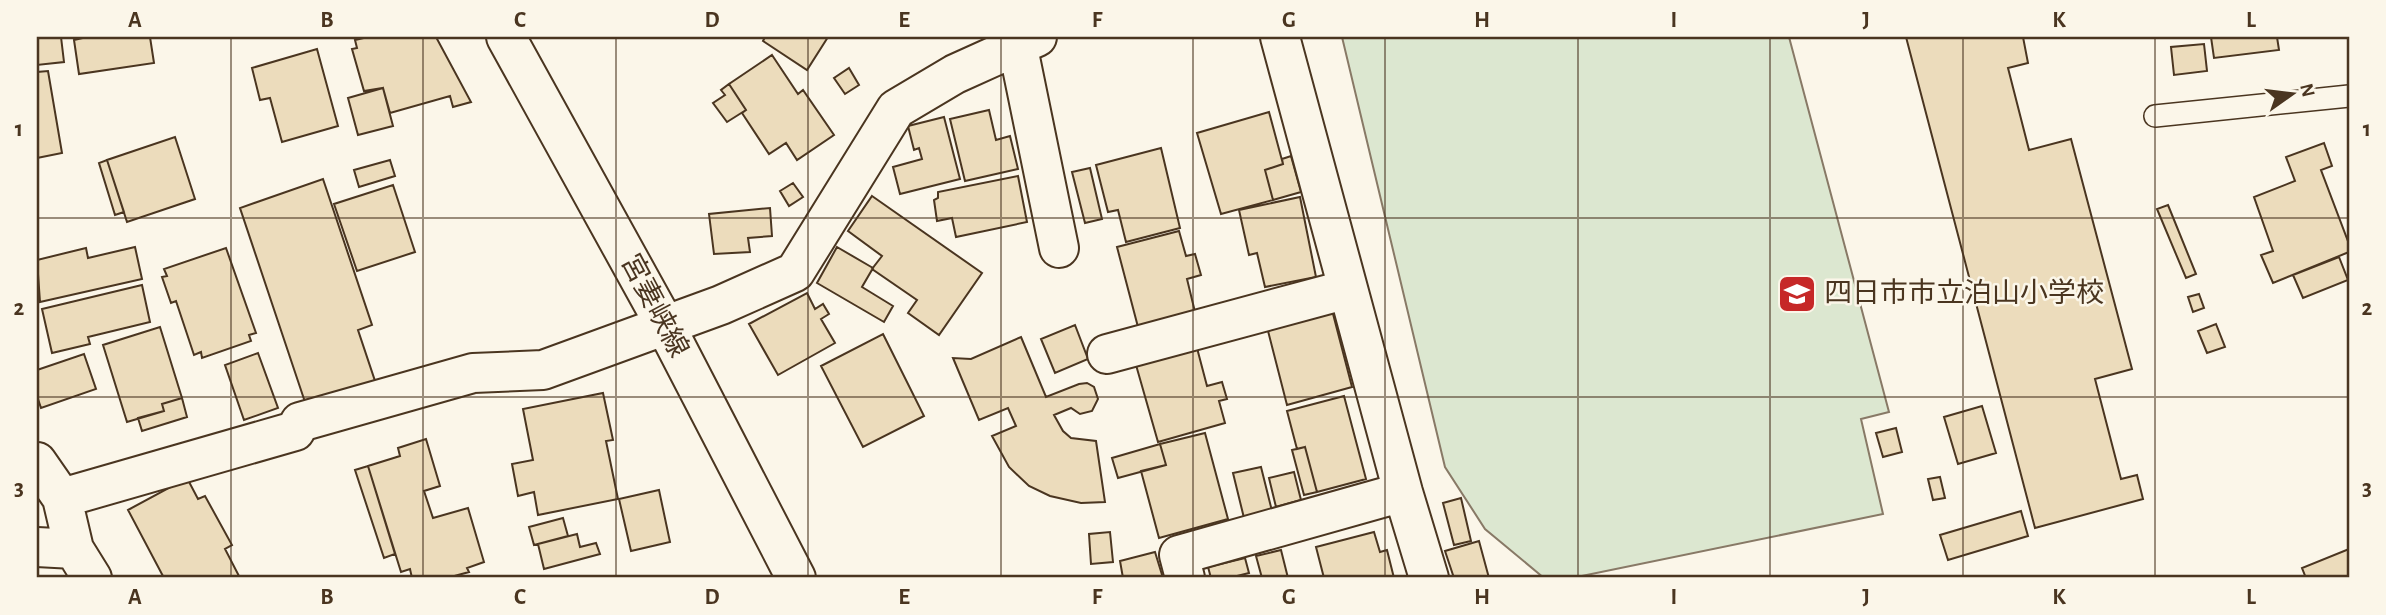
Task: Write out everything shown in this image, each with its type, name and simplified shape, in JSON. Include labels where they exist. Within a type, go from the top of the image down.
[{"type":"street","name":"宮妻峡線","points":[[506,37],[665,326],[796,578]]},
{"type":"street","points":[[1280,37],[1403,492],[1429,578]]},
{"type":"street","points":[[62,498],[295,431],[300,422],[403,391],[473,373],[543,370],[665,326],[795,272],[896,109],[1020,39],[1059,248]]},
{"type":"street","points":[[1107,354],[1348,289]]},
{"type":"street","points":[[37,462],[62,498],[83,564]]},
{"type":"street","points":[[1185,578],[1179,555],[1403,492]]},
{"type":"street","points":[[37,547],[83,564]]},
{"type":"lane","points":[[2155,116],[2349,96]]},
{"type":"green space","points":[[1342,37],[1789,37],[1889,412],[1861,419],[1883,514],[1572,578],[1544,578],[1485,529],[1445,467]]},
{"type":"building","points":[[37,37],[61,37],[64,62],[37,65]]},
{"type":"building","points":[[87,37],[150,37],[154,63],[79,74],[74,40]]},
{"type":"building","points":[[368,37],[436,37],[471,102],[453,107],[450,96],[390,113],[383,88],[364,91],[352,49],[357,48],[355,40]]},
{"type":"building","points":[[765,37],[828,37],[807,70],[763,41]]},
{"type":"building","points":[[1906,37],[2023,37],[2028,63],[2008,68],[2029,150],[2071,139],[2132,369],[2095,379],[2121,479],[2137,475],[2143,499],[2035,528]]},
{"type":"building","points":[[2211,37],[2277,37],[2279,50],[2214,58]]},
{"type":"building","points":[[2204,44],[2207,71],[2174,75],[2171,47]]},
{"type":"building","points":[[317,49],[338,126],[282,142],[270,98],[260,100],[252,68]]},
{"type":"building","points":[[772,55],[798,94],[803,90],[834,135],[797,160],[786,143],[769,154],[742,113],[746,110],[729,84]]},
{"type":"building","points":[[849,68],[859,85],[845,94],[834,78]]},
{"type":"building","points":[[48,71],[62,153],[37,158],[37,72]]},
{"type":"building","points":[[729,84],[746,110],[727,122],[713,103],[725,95],[721,90]]},
{"type":"building","points":[[383,88],[393,126],[358,135],[348,98]]},
{"type":"building","points":[[989,110],[996,140],[1010,136],[1018,169],[965,181],[950,119]]},
{"type":"building","points":[[1269,112],[1283,164],[1265,170],[1273,200],[1221,214],[1197,133]]},
{"type":"building","points":[[944,117],[960,179],[900,194],[893,167],[922,159],[919,148],[914,150],[908,126]]},
{"type":"building","points":[[175,137],[195,199],[127,222],[107,160]]},
{"type":"building","points":[[2324,143],[2332,166],[2321,170],[2349,244],[2349,252],[2273,283],[2261,255],[2273,251],[2254,197],[2295,181],[2286,157]]},
{"type":"building","points":[[1161,148],[1180,228],[1126,242],[1118,210],[1108,212],[1096,165]]},
{"type":"building","points":[[1291,156],[1301,192],[1273,200],[1265,170],[1283,164],[1282,159]]},
{"type":"building","points":[[107,160],[124,212],[115,215],[99,163]]},
{"type":"building","points":[[390,160],[395,176],[359,187],[354,170]]},
{"type":"building","points":[[1090,168],[1102,219],[1085,223],[1072,172]]},
{"type":"building","points":[[1018,176],[1027,222],[956,237],[952,218],[937,221],[934,200],[938,198],[938,192]]},
{"type":"building","points":[[323,179],[372,325],[358,330],[375,381],[306,405],[240,208]]},
{"type":"building","points":[[793,183],[803,197],[789,206],[780,191]]},
{"type":"building","points":[[393,185],[415,252],[357,271],[334,204]]},
{"type":"building","points":[[872,196],[982,273],[939,335],[908,313],[917,300],[872,269],[882,256],[848,231]]},
{"type":"building","points":[[1300,197],[1316,277],[1265,287],[1257,253],[1249,255],[1239,210]]},
{"type":"building","points":[[2168,205],[2196,274],[2186,278],[2157,209]]},
{"type":"building","points":[[770,208],[772,236],[748,238],[750,252],[714,254],[709,214]]},
{"type":"building","points":[[1179,231],[1186,256],[1195,254],[1201,275],[1187,279],[1195,312],[1138,327],[1117,247]]},
{"type":"building","points":[[135,247],[142,279],[40,302],[37,260],[86,248],[88,258]]},
{"type":"building","points":[[837,247],[873,268],[862,287],[893,306],[884,322],[817,283]]},
{"type":"building","points":[[226,248],[256,333],[249,335],[251,341],[202,358],[201,352],[194,355],[176,301],[171,303],[162,277],[167,276],[164,269]]},
{"type":"building","points":[[2339,257],[2348,280],[2303,298],[2293,275]]},
{"type":"building","points":[[142,285],[150,322],[88,337],[90,344],[52,353],[42,309]]},
{"type":"building","points":[[807,293],[815,309],[823,304],[829,314],[821,319],[835,343],[778,375],[749,324]]},
{"type":"building","points":[[2199,294],[2204,308],[2193,312],[2188,297]]},
{"type":"building","points":[[1332,310],[1352,387],[1287,405],[1267,327]]},
{"type":"building","points":[[2216,324],[2225,347],[2207,353],[2198,331]]},
{"type":"building","points":[[1075,325],[1088,359],[1055,373],[1041,339]]},
{"type":"building","points":[[160,327],[182,398],[162,404],[164,411],[127,422],[103,345]]},
{"type":"building","points":[[883,334],[924,416],[863,447],[821,366]]},
{"type":"building","points":[[1021,337],[1046,397],[1079,384],[1087,383],[1094,387],[1098,399],[1092,411],[1080,414],[1071,408],[1054,415],[1063,431],[1071,438],[1096,441],[1105,502],[1081,503],[1050,496],[1029,486],[1009,467],[992,436],[1016,426],[1008,408],[979,420],[953,358],[971,359]]},
{"type":"building","points":[[1197,348],[1207,386],[1222,382],[1227,399],[1219,401],[1225,423],[1158,442],[1136,365]]},
{"type":"building","points":[[258,353],[278,408],[244,420],[225,365]]},
{"type":"building","points":[[84,354],[96,389],[41,408],[37,396],[37,370]]},
{"type":"building","points":[[603,393],[613,440],[606,441],[618,499],[538,515],[534,492],[518,496],[512,464],[533,460],[523,409]]},
{"type":"building","points":[[1344,396],[1366,479],[1317,492],[1305,447],[1297,449],[1287,411]]},
{"type":"building","points":[[182,398],[187,417],[142,431],[138,418],[164,411],[162,404]]},
{"type":"building","points":[[1982,406],[1996,453],[1958,464],[1944,417]]},
{"type":"building","points":[[1896,428],[1902,452],[1883,457],[1876,433]]},
{"type":"building","points":[[1205,433],[1228,519],[1159,538],[1141,471],[1166,465],[1160,444]]},
{"type":"building","points":[[426,439],[440,486],[424,491],[433,518],[468,508],[484,562],[467,568],[469,572],[447,578],[412,578],[410,569],[401,572],[368,466],[400,456],[398,448]]},
{"type":"building","points":[[1160,444],[1166,465],[1118,478],[1112,458]]},
{"type":"building","points":[[1305,447],[1317,492],[1304,495],[1292,450]]},
{"type":"building","points":[[368,466],[395,554],[384,558],[355,470]]},
{"type":"building","points":[[1261,467],[1272,511],[1244,518],[1233,473]]},
{"type":"building","points":[[1294,472],[1301,500],[1276,507],[1269,478]]},
{"type":"building","points":[[1940,477],[1945,498],[1933,500],[1928,479]]},
{"type":"building","points":[[187,478],[198,499],[205,496],[232,545],[225,549],[240,578],[164,578],[128,510]]},
{"type":"building","points":[[659,490],[670,542],[631,551],[619,499]]},
{"type":"building","points":[[1461,498],[1471,541],[1454,545],[1443,503]]},
{"type":"building","points":[[2021,511],[2028,536],[1948,560],[1940,535]]},
{"type":"building","points":[[563,518],[568,536],[534,545],[529,527]]},
{"type":"building","points":[[1110,532],[1113,562],[1091,564],[1089,534]]},
{"type":"building","points":[[1374,532],[1380,552],[1387,550],[1394,578],[1324,578],[1316,547]]},
{"type":"building","points":[[577,534],[580,547],[596,543],[600,554],[544,569],[538,544]]},
{"type":"building","points":[[1479,541],[1489,578],[1454,578],[1445,551]]},
{"type":"building","points":[[2349,549],[2349,578],[2306,578],[2302,568]]},
{"type":"building","points":[[1281,550],[1288,578],[1262,578],[1256,556]]},
{"type":"building","points":[[1155,552],[1163,578],[1123,578],[1120,561]]},
{"type":"building","points":[[1245,558],[1249,573],[1229,578],[1211,578],[1208,567]]},
{"type":"place","name":"四日市市立泊山小学校","points":[[1797,294]]}]
